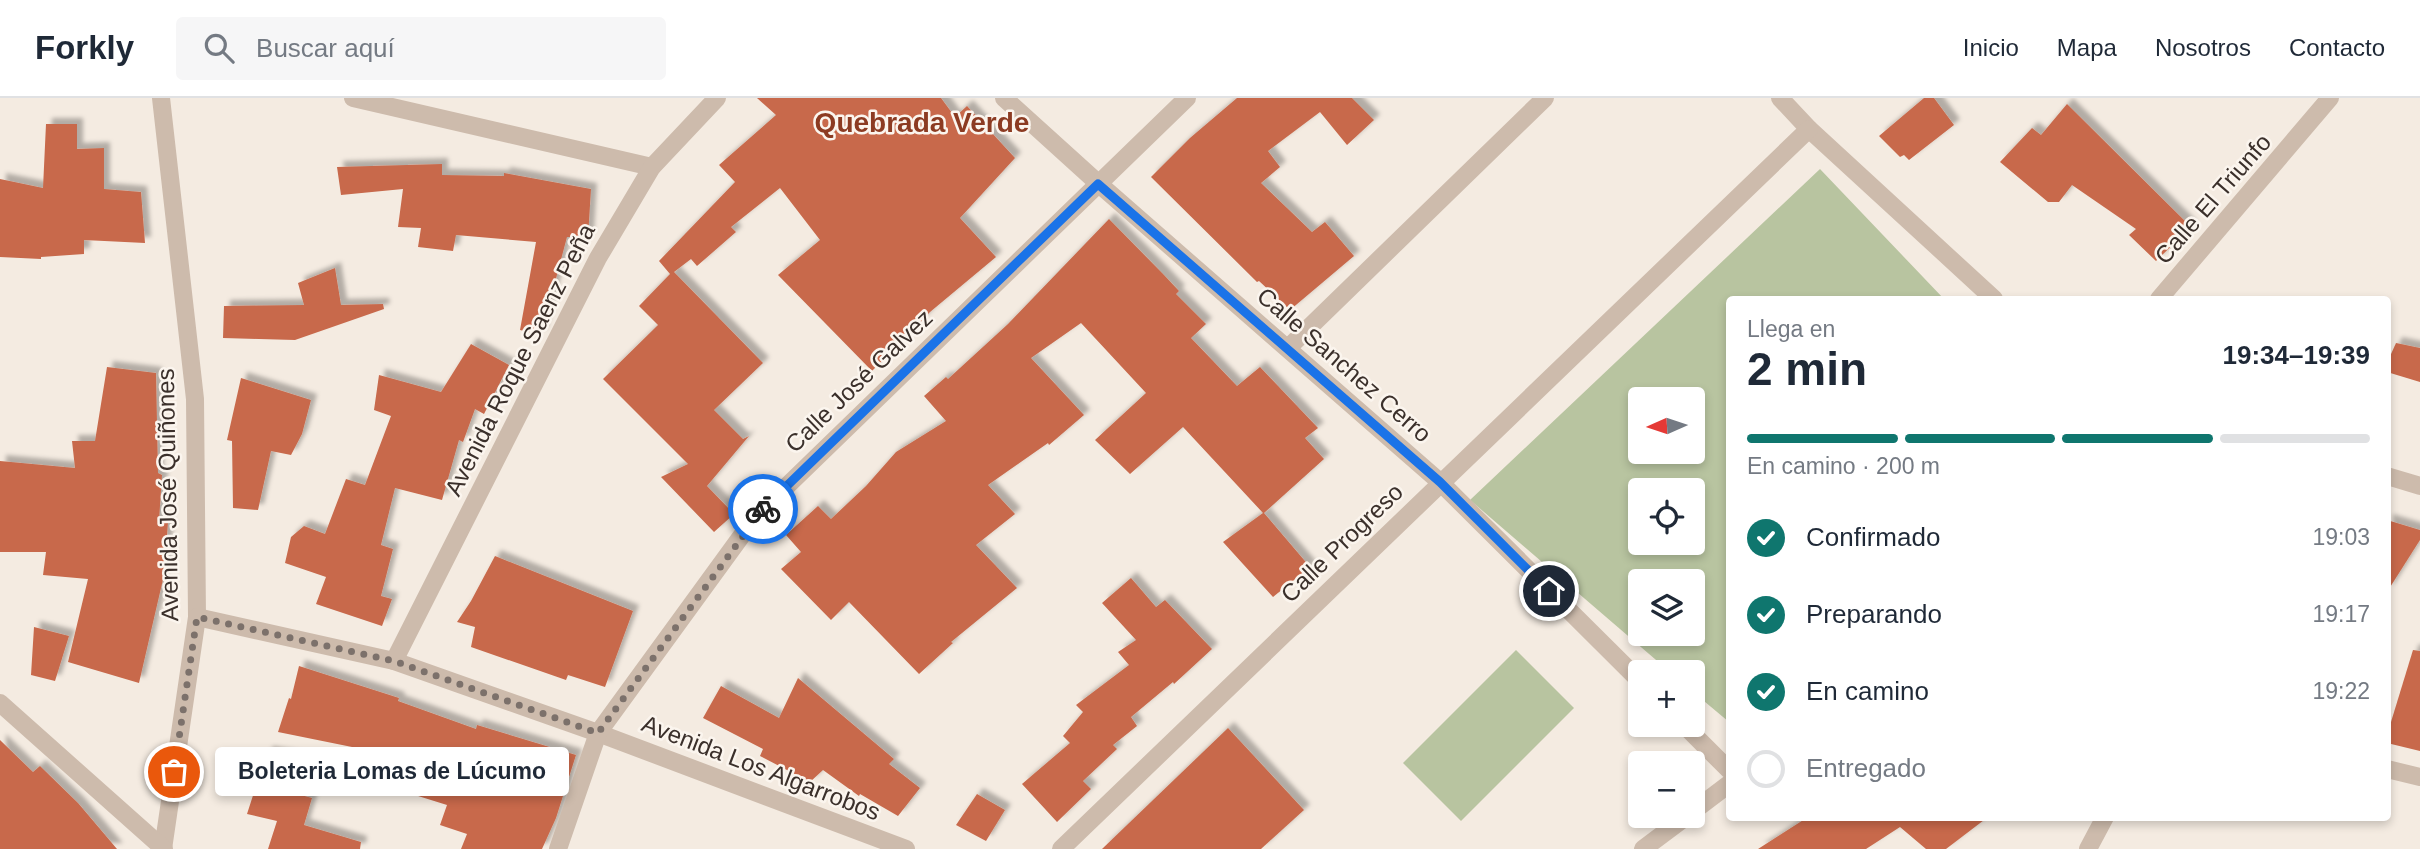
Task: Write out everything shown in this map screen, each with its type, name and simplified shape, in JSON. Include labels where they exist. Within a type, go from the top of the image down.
[{"type":"street","name":"Avenida José Quiñones","points":[[161,98],[195,399],[197,617],[163,849]]},
{"type":"street","points":[[353,98],[652,167]]},
{"type":"street","name":"Avenida Roque Saenz Peña","points":[[394,661],[598,258],[652,167],[717,98]]},
{"type":"street","name":"Calle Sanchez Cerro","points":[[1004,98],[1098,184],[1440,482],[1628,669]]},
{"type":"street","name":"Calle José Galvez","points":[[558,849],[598,733],[755,516],[1187,98]]},
{"type":"street","points":[[1288,348],[1545,98]]},
{"type":"street","points":[[1780,98],[1809,129],[1991,296]]},
{"type":"street","name":"Calle El Triunfo","points":[[2162,296],[2330,98]]},
{"type":"street","name":"Calle Progreso","points":[[1061,849],[1809,129]]},
{"type":"street","points":[[2391,477],[2420,486]]},
{"type":"street","name":"Avenida Los Algarrobos","points":[[197,617],[394,661],[598,733],[906,849]]},
{"type":"street","points":[[0,703],[163,849]]},
{"type":"street","points":[[1696,737],[1726,768]]},
{"type":"street","points":[[2391,770],[2420,777]]},
{"type":"street","points":[[1705,802],[1726,786]]},
{"type":"street","points":[[2088,849],[2103,821]]},
{"type":"street","points":[[1643,849],[1671,828]]},
{"type":"green space","points":[[1820,169],[1941,296],[1726,296],[1726,719],[1705,702],[1705,660],[1656,660],[1640,646],[1705,646],[1705,569],[1628,569],[1628,636],[1470,500]]},
{"type":"green space","points":[[1516,650],[1574,708],[1461,821],[1403,763]]},
{"type":"building","points":[[757,98],[941,98],[955,117],[967,106],[1015,158],[960,218],[996,257],[930,312],[872,371],[778,275],[820,240],[780,188],[731,227],[736,232],[697,266],[691,259],[674,272],[763,363],[714,410],[743,439],[749,436],[707,486],[734,514],[714,532],[661,477],[688,464],[603,379],[658,325],[639,306],[670,274],[659,261],[735,182],[719,165],[776,115]]},
{"type":"building","points":[[1237,98],[1352,98],[1374,120],[1347,145],[1320,112],[1268,151],[1280,167],[1261,183],[1312,232],[1325,222],[1354,256],[1290,310],[1257,282],[1151,177],[1190,138]]},
{"type":"building","points":[[1924,98],[1934,98],[1954,125],[1909,160],[1904,155],[1900,157],[1879,136]]},
{"type":"building","points":[[2067,104],[2191,227],[2156,261],[2129,235],[2136,229],[2072,185],[2059,202],[2048,202],[2000,162],[2032,128],[2041,135]]},
{"type":"building","points":[[46,124],[77,124],[77,149],[104,148],[104,189],[141,192],[145,243],[84,240],[84,254],[41,259],[0,257],[0,179],[43,188]]},
{"type":"building","points":[[442,164],[442,175],[504,176],[504,173],[591,189],[588,237],[567,237],[541,335],[520,330],[536,242],[456,235],[453,251],[418,247],[421,228],[398,227],[403,189],[341,195],[337,167]]},
{"type":"building","points":[[1109,219],[1179,291],[1176,294],[1206,324],[1191,338],[1237,386],[1260,367],[1318,428],[1305,438],[1324,459],[1264,513],[1310,567],[1273,597],[1223,542],[1263,513],[1183,427],[1130,474],[1095,440],[1146,393],[1081,323],[1031,358],[1084,415],[1049,445],[1048,443],[988,485],[1015,514],[976,545],[1017,588],[951,642],[953,643],[919,674],[849,602],[831,620],[781,569],[801,552],[786,535],[818,506],[831,519],[866,486],[896,452],[946,421],[924,396],[946,377],[948,379],[1008,324]]},
{"type":"building","points":[[335,268],[341,305],[383,304],[384,309],[295,340],[223,338],[224,306],[304,305],[298,283]]},
{"type":"building","points":[[2396,343],[2420,348],[2420,382],[2391,373],[2391,354]]},
{"type":"building","points":[[471,344],[509,365],[484,414],[475,409],[463,442],[459,440],[442,500],[395,488],[381,545],[393,549],[381,596],[392,599],[382,626],[316,604],[326,577],[285,563],[291,537],[304,526],[325,534],[346,479],[365,485],[391,416],[374,410],[379,375],[441,392]]},
{"type":"building","points":[[107,367],[156,373],[158,473],[162,475],[159,521],[168,522],[164,575],[139,683],[68,662],[88,579],[43,575],[46,552],[0,552],[0,461],[75,468],[72,441],[95,441]]},
{"type":"building","points":[[241,378],[311,400],[302,434],[291,455],[271,451],[258,510],[233,508],[232,441],[227,440]]},
{"type":"building","points":[[2391,521],[2420,530],[2420,540],[2391,586]]},
{"type":"building","points":[[495,556],[633,611],[605,687],[568,675],[566,680],[471,647],[475,627],[457,622]]},
{"type":"building","points":[[1131,578],[1156,607],[1165,600],[1212,649],[1174,684],[1173,682],[1131,717],[1137,726],[1113,745],[1117,749],[1083,781],[1091,789],[1057,822],[1022,784],[1070,743],[1063,736],[1083,712],[1076,705],[1129,665],[1118,652],[1136,640],[1102,603]]},
{"type":"building","points":[[34,627],[69,636],[55,681],[31,675]]},
{"type":"building","points":[[2413,650],[2420,651],[2420,751],[2391,744],[2391,722]]},
{"type":"building","points":[[299,666],[399,698],[398,701],[476,729],[477,725],[576,755],[556,818],[542,849],[461,849],[467,834],[440,825],[447,805],[386,786],[389,779],[349,768],[352,747],[278,732],[289,698],[291,699]]},
{"type":"building","points":[[798,678],[894,759],[889,764],[920,788],[898,816],[860,794],[859,796],[823,770],[810,782],[760,756],[763,749],[703,718],[721,686],[779,718]]},
{"type":"building","points":[[1228,728],[1304,810],[1261,849],[1102,849]]},
{"type":"building","points":[[0,740],[33,772],[40,766],[78,803],[117,849],[0,849]]},
{"type":"building","points":[[267,752],[296,757],[286,791],[312,798],[304,825],[361,842],[360,849],[268,849],[277,821],[247,814]]},
{"type":"building","points":[[977,794],[1005,810],[986,841],[956,825]]},
{"type":"building","points":[[1802,821],[1983,821],[1946,849],[1926,849],[1900,827],[1866,849],[1758,849]]},
{"type":"way so far","points":[[174,772],[197,617],[394,661],[598,733],[755,516],[763,509]]},
{"type":"place","name":"Boleteria Lomas de Lúcumo","points":[[174,772]]},
{"type":"district","name":"Quebrada Verde","points":[[922,122]]},
{"type":"route","points":[[763,509],[1098,184],[1440,482],[1549,591]]}]
